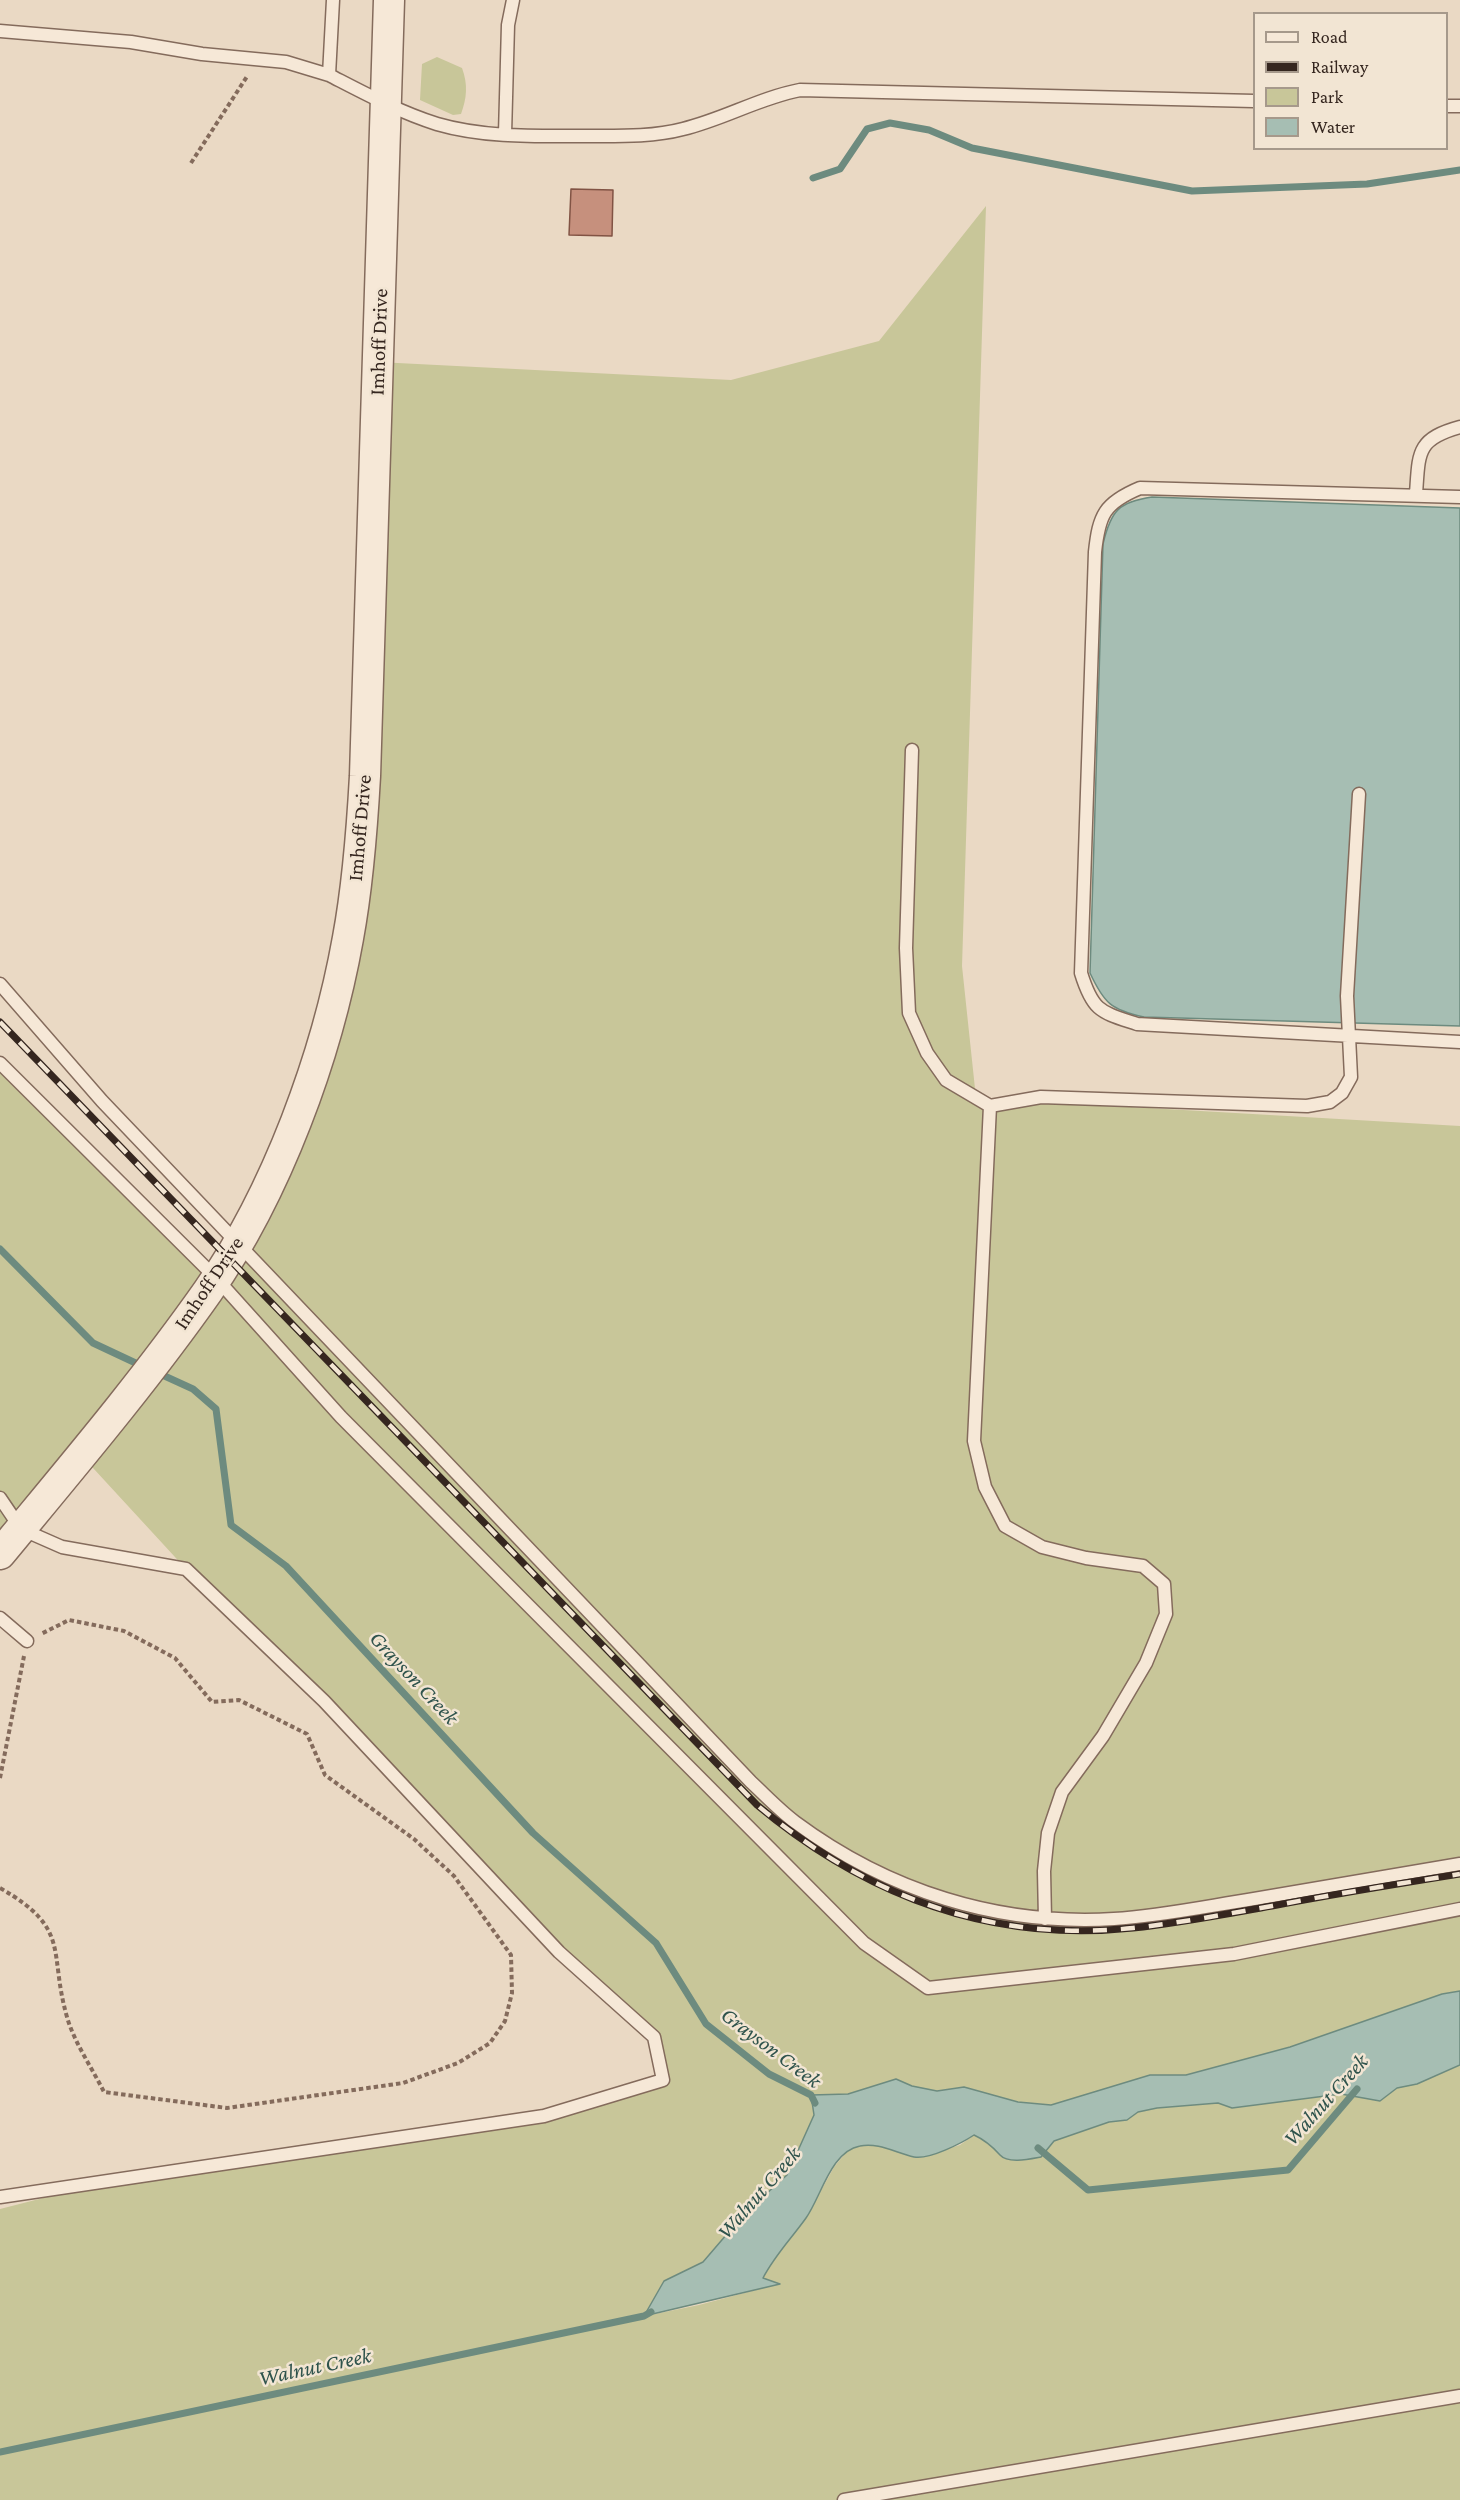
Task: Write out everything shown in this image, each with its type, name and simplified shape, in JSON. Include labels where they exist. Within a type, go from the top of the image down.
[{"type":"street","name":"Imhoff Drive","points":[[0,1554],[82,1456],[213,1284],[237,1243],[280,1157],[309,1081],[329,1019],[348,940],[360,858],[365,776],[389,0]]},
{"type":"lane","points":[[329,75],[333,0]]},
{"type":"lane","points":[[505,134],[508,25],[513,0]]},
{"type":"lane","points":[[0,31],[131,42],[202,54],[286,62],[329,75],[386,105],[438,124],[466,130],[505,134],[612,136],[681,130],[776,94],[800,90],[1253,101]]},
{"type":"lane","points":[[1416,494],[1419,457],[1423,447],[1437,434],[1460,427]]},
{"type":"lane","points":[[1460,497],[1140,488],[1116,498],[1105,509],[1097,528],[1081,973],[1089,998],[1104,1013],[1137,1024],[1460,1042]]},
{"type":"lane","points":[[912,750],[908,814],[906,948],[909,1013],[927,1053],[946,1080],[990,1106],[1041,1097],[1307,1106],[1330,1102],[1342,1093],[1351,1077],[1347,1035],[1347,996],[1359,794]]},
{"type":"lane","points":[[0,984],[102,1101],[714,1743],[793,1820],[840,1852],[886,1878],[936,1897],[990,1912],[1045,1919],[1114,1919],[1191,1909],[1460,1864]]},
{"type":"lane","points":[[0,1063],[341,1417],[864,1943],[928,1988],[1234,1954],[1460,1909]]},
{"type":"lane","points":[[990,1106],[974,1441],[985,1487],[1005,1526],[1042,1547],[1086,1558],[1143,1566],[1164,1584],[1166,1614],[1146,1663],[1103,1736],[1062,1792],[1048,1833],[1044,1871],[1045,1919]]},
{"type":"lane","points":[[0,1498],[21,1529],[62,1547],[186,1569],[324,1701],[559,1952],[654,2037],[663,2080],[544,2116],[0,2197]]},
{"type":"lane","points":[[0,1618],[27,1641]]},
{"type":"lane","points":[[844,2500],[1460,2396]]},
{"type":"path","points":[[190,163],[259,59]]},
{"type":"path","points":[[0,1778],[27,1641],[69,1620],[124,1632],[175,1658],[212,1701],[239,1700],[307,1734],[325,1775],[414,1839],[454,1876],[511,1955],[512,1993],[505,2021],[490,2043],[458,2063],[403,2083],[227,2108],[104,2092],[67,2018],[57,1952],[45,1924],[25,1903],[0,1888]]},
{"type":"green space","points":[[437,57],[462,68],[466,91],[461,114],[453,115],[420,100],[422,64]]},
{"type":"green space","points":[[986,206],[962,966],[976,1098],[1460,1126],[1460,1991],[1442,1994],[1290,2047],[1186,2075],[1150,2075],[1051,2105],[1018,2102],[964,2087],[937,2091],[912,2086],[896,2079],[848,2094],[811,2095],[814,2115],[787,2175],[745,2213],[703,2262],[664,2281],[645,2316],[699,2305],[778,2284],[762,2278],[774,2256],[806,2218],[834,2167],[848,2150],[860,2145],[879,2146],[917,2158],[960,2145],[974,2135],[1017,2160],[1041,2157],[1054,2141],[1109,2122],[1127,2120],[1138,2112],[1157,2108],[1218,2103],[1232,2108],[1341,2094],[1380,2101],[1397,2088],[1417,2084],[1460,2065],[1460,2500],[0,2500],[0,2209],[102,2183],[544,2116],[662,2080],[654,2037],[559,1952],[324,1701],[186,1569],[82,1456],[0,1554],[0,1062],[216,1277],[237,1243],[348,940],[378,362],[731,380],[879,341]]},
{"type":"water","points":[[1152,497],[1460,508],[1460,1026],[1144,1017],[1116,1008],[1100,992],[1090,973],[1103,544],[1109,523],[1118,510],[1124,505]]},
{"type":"water","points":[[1460,1991],[1460,2065],[1417,2084],[1397,2088],[1380,2101],[1341,2094],[1232,2108],[1218,2103],[1157,2108],[1138,2112],[1127,2120],[1109,2122],[1054,2141],[1041,2157],[1025,2160],[1004,2158],[974,2135],[945,2150],[920,2157],[874,2145],[860,2146],[841,2156],[834,2165],[806,2218],[763,2278],[780,2284],[644,2316],[664,2281],[703,2262],[745,2213],[787,2175],[814,2115],[811,2095],[848,2094],[896,2079],[912,2086],[937,2091],[964,2087],[1018,2102],[1051,2105],[1150,2075],[1186,2075],[1290,2047],[1442,1994]]},
{"type":"building","points":[[571,189],[613,190],[612,236],[569,235]]},
{"type":"waterway","points":[[813,178],[840,169],[867,129],[890,123],[929,130],[972,148],[1192,191],[1367,184],[1460,170]]},
{"type":"waterway","name":"Grayson Creek","points":[[0,1249],[93,1343],[142,1366]]},
{"type":"waterway","name":"Grayson Creek","points":[[158,1373],[193,1389],[216,1409],[231,1525],[286,1566],[533,1833],[656,1943],[706,2024],[769,2074],[811,2095],[815,2103]]},
{"type":"waterway","name":"Walnut Creek","points":[[1038,2148],[1088,2190],[1288,2170],[1357,2089]]},
{"type":"waterway","name":"Walnut Creek","points":[[0,2452],[644,2316],[651,2312]]},
{"type":"railway","points":[[0,1022],[757,1805],[799,1837],[842,1865],[886,1888],[932,1906],[980,1920],[1029,1928],[1080,1931],[1168,1924],[1460,1874]]}]
